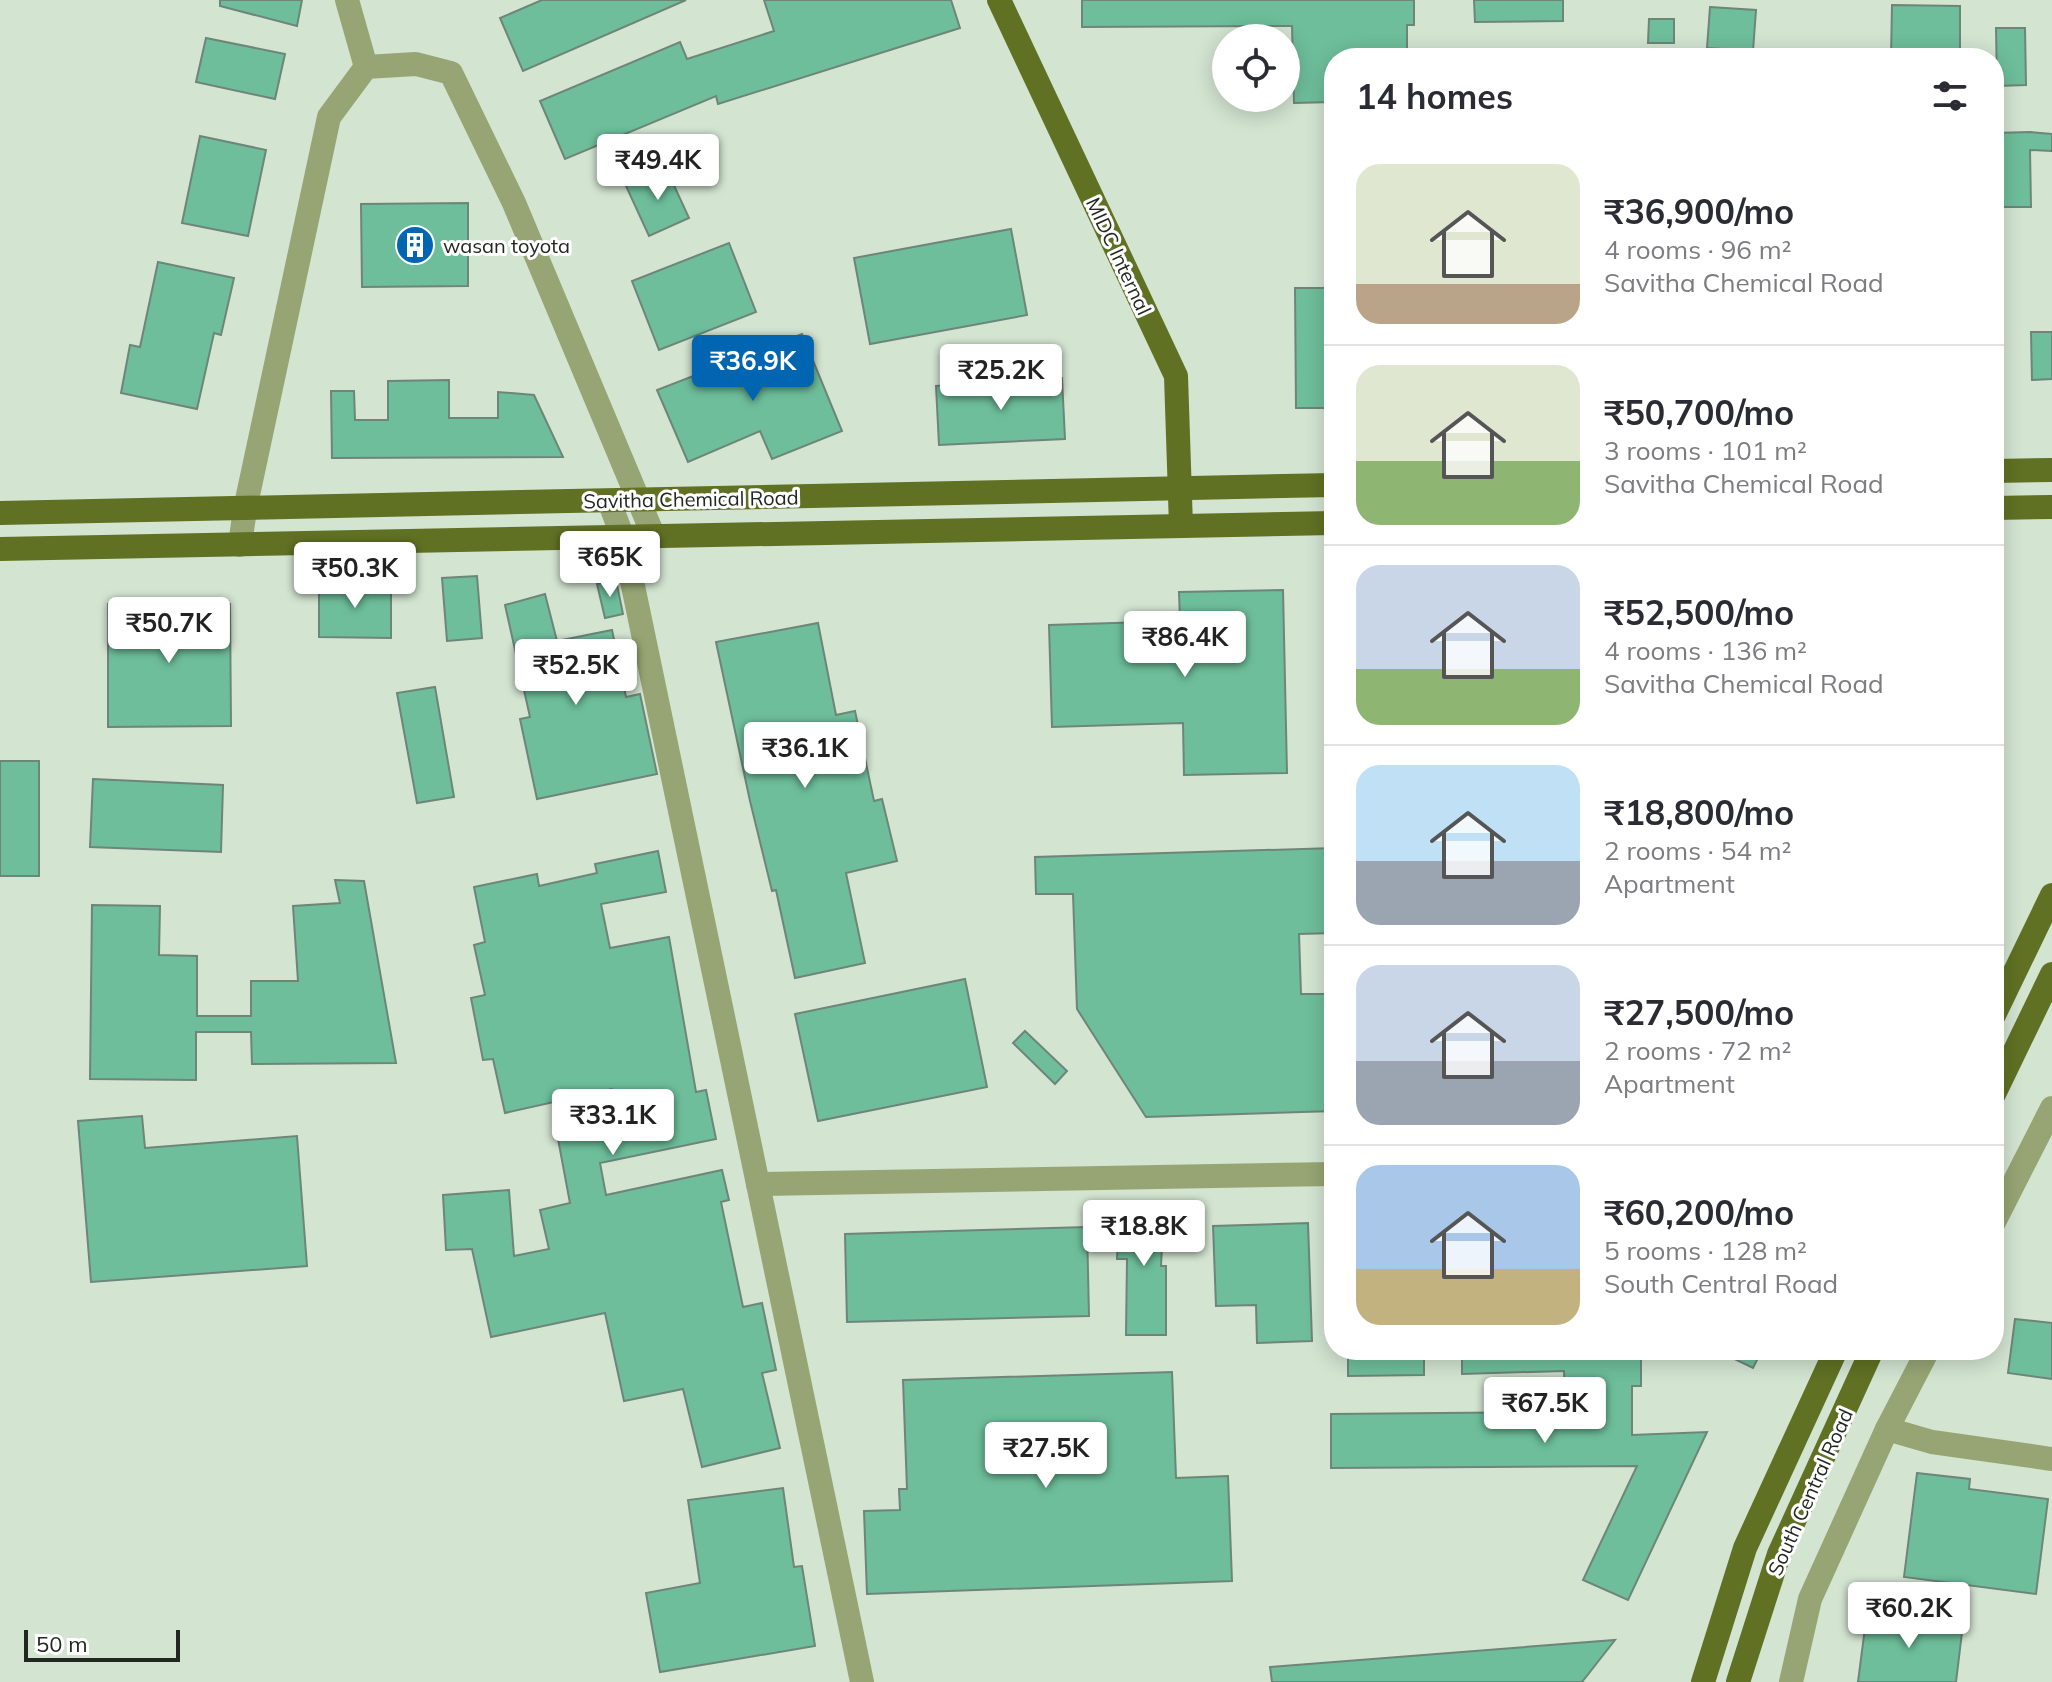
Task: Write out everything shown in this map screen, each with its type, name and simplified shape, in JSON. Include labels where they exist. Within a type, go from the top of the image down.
[{"type":"main road","name":"MIDC Internal","points":[[999,0],[1176,376],[1181,526]]},
{"type":"main road","points":[[2004,471],[2052,470]]},
{"type":"main road","name":"Savitha Chemical Road","points":[[0,513],[1324,485]]},
{"type":"main road","points":[[2004,508],[2052,507]]},
{"type":"main road","name":"Savitha Chemical Road","points":[[0,549],[1324,523]]},
{"type":"main road","points":[[2004,994],[2052,895]]},
{"type":"main road","points":[[2004,1073],[2052,974]]},
{"type":"main road","name":"South Central Road","points":[[1703,1682],[1745,1548],[1831,1360]]},
{"type":"main road","name":"South Central Road","points":[[1738,1682],[1779,1554],[1867,1360]]},
{"type":"street","points":[[347,0],[366,67]]},
{"type":"street","points":[[366,67],[416,64],[451,73],[514,203],[654,537]]},
{"type":"street","points":[[240,545],[245,509],[329,117],[366,67]]},
{"type":"street","points":[[609,501],[623,538],[862,1682]]},
{"type":"street","points":[[2004,1204],[2049,1121]]},
{"type":"street","points":[[758,1184],[1324,1174]]},
{"type":"street","points":[[1791,1682],[1810,1599],[1887,1429],[1923,1360]]},
{"type":"street","points":[[1887,1429],[1932,1442],[2052,1459]]},
{"type":"building","points":[[220,0],[302,0],[297,26],[220,6]]},
{"type":"building","points":[[542,0],[686,0],[523,71],[500,18]]},
{"type":"building","points":[[764,0],[951,0],[960,28],[718,104],[716,96],[565,159],[540,101],[680,42],[687,59],[774,31]]},
{"type":"building","points":[[1082,0],[1414,0],[1414,25],[1407,25],[1407,48],[1324,48],[1324,102],[1300,103],[1300,24],[1082,27]]},
{"type":"building","points":[[1474,0],[1563,0],[1563,21],[1475,22]]},
{"type":"building","points":[[1892,5],[1960,6],[1960,48],[1891,48]]},
{"type":"building","points":[[1710,7],[1756,10],[1753,48],[1707,48]]},
{"type":"building","points":[[1649,19],[1674,19],[1674,43],[1648,43]]},
{"type":"building","points":[[1996,28],[2025,28],[2026,85],[2004,86],[2004,48],[1996,48]]},
{"type":"building","points":[[206,38],[285,54],[275,99],[196,82]]},
{"type":"building","points":[[2004,133],[2052,134],[2052,151],[2030,150],[2031,207],[2004,207]]},
{"type":"building","points":[[200,136],[266,150],[248,236],[182,223]]},
{"type":"building","points":[[666,168],[689,218],[649,236],[626,186]]},
{"type":"building","name":"wasan toyota","points":[[468,203],[468,286],[362,287],[361,204]]},
{"type":"building","points":[[1011,229],[1027,315],[870,344],[854,258]]},
{"type":"building","points":[[729,243],[756,312],[659,350],[632,281]]},
{"type":"building","points":[[158,262],[234,278],[221,335],[214,333],[197,409],[121,393],[130,345],[140,347]]},
{"type":"building","points":[[1295,288],[1324,288],[1324,408],[1296,408]]},
{"type":"building","points":[[2031,332],[2052,332],[2052,379],[2032,380]]},
{"type":"building","points":[[802,334],[842,431],[772,459],[760,431],[688,462],[657,390]]},
{"type":"building","points":[[1062,378],[1065,439],[939,445],[936,386]]},
{"type":"building","points":[[449,380],[449,418],[498,418],[498,392],[534,395],[563,457],[332,458],[331,391],[354,391],[355,420],[388,420],[388,381]]},
{"type":"building","points":[[477,576],[482,638],[447,641],[442,578]]},
{"type":"building","points":[[616,580],[623,614],[605,618],[597,584]]},
{"type":"building","points":[[319,582],[391,582],[391,638],[319,637]]},
{"type":"building","points":[[1283,590],[1287,773],[1184,775],[1183,723],[1052,727],[1049,625],[1180,621],[1179,592]]},
{"type":"building","points":[[545,594],[557,641],[612,630],[626,697],[640,694],[657,774],[537,799],[520,719],[530,717],[505,605]]},
{"type":"building","points":[[108,604],[230,604],[231,726],[108,727]]},
{"type":"building","points":[[818,623],[836,715],[855,711],[874,801],[882,799],[897,861],[846,873],[865,963],[795,978],[776,890],[772,891],[750,801],[716,642]]},
{"type":"building","points":[[435,687],[454,797],[417,803],[397,693]]},
{"type":"building","points":[[0,761],[39,761],[39,876],[0,876]]},
{"type":"building","points":[[93,779],[223,785],[221,852],[90,847]]},
{"type":"building","points":[[1324,848],[1324,933],[1299,934],[1301,994],[1324,994],[1324,1111],[1146,1117],[1077,1009],[1073,894],[1036,894],[1035,857]]},
{"type":"building","points":[[658,851],[666,892],[601,904],[610,948],[669,937],[696,1092],[706,1090],[716,1139],[600,1163],[606,1195],[722,1170],[729,1200],[721,1202],[743,1307],[762,1303],[776,1370],[762,1373],[780,1448],[702,1467],[683,1389],[624,1401],[605,1313],[491,1337],[472,1249],[446,1250],[443,1195],[509,1190],[514,1256],[549,1249],[540,1210],[570,1203],[558,1139],[620,1127],[612,1089],[505,1113],[493,1059],[483,1060],[471,998],[485,995],[474,945],[485,942],[474,887],[537,874],[539,886],[597,873],[595,864]]},
{"type":"building","points":[[335,880],[364,881],[396,1063],[252,1064],[251,1032],[196,1032],[196,1080],[90,1079],[92,905],[160,906],[159,955],[197,956],[197,1016],[251,1016],[251,981],[298,981],[293,906],[340,903]]},
{"type":"building","points":[[965,979],[987,1087],[818,1121],[795,1014]]},
{"type":"building","points":[[1025,1031],[1067,1071],[1055,1084],[1013,1043]]},
{"type":"building","points":[[142,1116],[145,1148],[297,1136],[307,1266],[91,1282],[78,1121]]},
{"type":"building","points":[[1120,1204],[1164,1206],[1161,1266],[1166,1266],[1166,1335],[1126,1335],[1127,1259],[1117,1259]]},
{"type":"building","points":[[1308,1223],[1312,1341],[1257,1343],[1256,1305],[1216,1306],[1213,1226]]},
{"type":"building","points":[[1087,1227],[1089,1316],[847,1322],[845,1234]]},
{"type":"building","points":[[2015,1319],[2052,1323],[2052,1379],[2008,1373]]},
{"type":"building","points":[[1348,1360],[1424,1360],[1424,1375],[1348,1376]]},
{"type":"building","points":[[1462,1360],[1641,1360],[1641,1386],[1632,1386],[1632,1435],[1707,1432],[1628,1600],[1583,1580],[1637,1466],[1331,1468],[1331,1414],[1565,1412],[1564,1371],[1462,1374]]},
{"type":"building","points":[[1737,1360],[1757,1360],[1753,1368]]},
{"type":"building","points":[[1172,1372],[1176,1478],[1228,1476],[1232,1581],[867,1594],[864,1511],[900,1510],[899,1489],[907,1489],[903,1380]]},
{"type":"building","points":[[1917,1473],[1970,1479],[1969,1489],[2048,1499],[2036,1594],[1904,1577]]},
{"type":"building","points":[[783,1488],[794,1567],[802,1566],[815,1646],[660,1672],[646,1593],[700,1583],[688,1500]]},
{"type":"building","points":[[1867,1612],[1963,1624],[1956,1682],[1858,1682]]},
{"type":"building","points":[[1615,1640],[1582,1682],[1272,1682],[1270,1667]]},
{"type":"place","name":"wasan toyota","points":[[415,245]]}]
